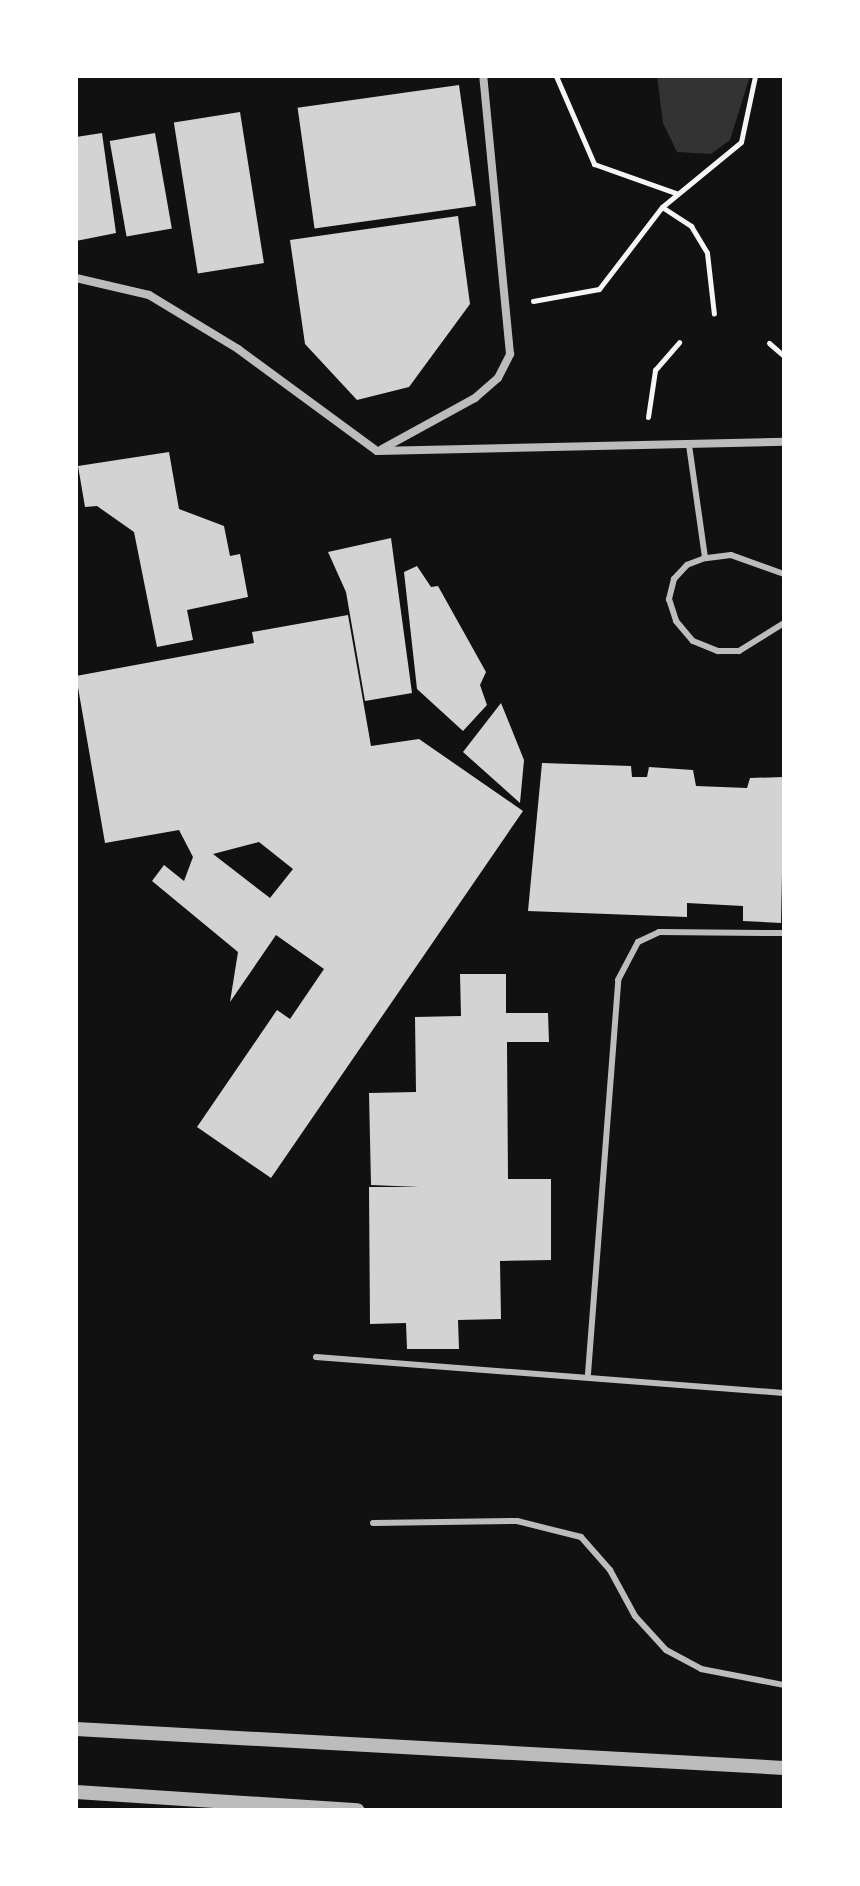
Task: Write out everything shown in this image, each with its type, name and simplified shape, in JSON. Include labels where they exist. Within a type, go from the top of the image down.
[{"type":"street","points":[[377,451],[475,398],[498,378],[510,354],[483,76]]},
{"type":"street","points":[[76,278],[149,295],[238,349],[377,451],[784,442]]},
{"type":"street","points":[[76,1729],[784,1768]]},
{"type":"street","points":[[76,1792],[357,1810]]},
{"type":"lane","points":[[689,445],[705,558]]},
{"type":"lane","points":[[784,574],[731,555],[705,558],[687,565],[674,579],[669,599],[676,621],[693,641],[718,651],[739,651],[784,623]]},
{"type":"lane","points":[[588,1374],[618,980],[638,942],[659,932],[784,933]]},
{"type":"lane","points":[[316,1357],[588,1374],[784,1393]]},
{"type":"lane","points":[[373,1523],[517,1521],[566,1531],[581,1537],[610,1570],[635,1616],[666,1650],[701,1669],[784,1685]]},
{"type":"path","points":[[556,76],[594,164],[677,193]]},
{"type":"path","points":[[533,301],[599,289],[662,207],[741,142],[755,76]]},
{"type":"path","points":[[662,207],[691,226],[707,253],[714,314]]},
{"type":"path","points":[[648,417],[655,370],[679,342]]},
{"type":"path","points":[[769,343],[784,356]]},
{"type":"shaded area","points":[[657,76],[750,76],[730,140],[711,154],[677,152],[663,123]]},
{"type":"building","points":[[459,85],[476,206],[315,228],[298,108]]},
{"type":"building","points":[[240,112],[264,263],[198,274],[174,122]]},
{"type":"building","points":[[102,133],[116,233],[76,241],[76,137]]},
{"type":"building","points":[[155,133],[172,229],[127,237],[110,141]]},
{"type":"building","points":[[458,216],[470,304],[409,387],[357,400],[305,344],[290,240]]},
{"type":"building","points":[[169,452],[179,509],[224,526],[230,556],[240,554],[248,597],[187,610],[193,640],[157,647],[134,532],[97,506],[85,507],[78,466]]},
{"type":"building","points":[[391,538],[412,693],[365,701],[346,592],[328,552]]},
{"type":"building","points":[[417,566],[431,587],[438,586],[486,672],[480,685],[487,705],[463,731],[417,689],[404,572]]},
{"type":"building","points":[[348,615],[371,746],[419,739],[523,811],[271,1178],[197,1127],[277,1010],[290,1019],[324,969],[276,935],[230,1002],[238,952],[152,881],[164,865],[184,881],[193,857],[179,830],[105,843],[76,676],[254,643],[252,632]],"holes":[[[259,842],[293,869],[270,898],[213,854]]]},
{"type":"building","points":[[501,703],[524,760],[520,803],[463,752]]},
{"type":"building","points":[[542,763],[631,766],[632,777],[647,777],[649,767],[693,770],[696,786],[747,788],[750,778],[784,777],[781,923],[743,921],[743,906],[687,903],[687,917],[528,911]]},
{"type":"building","points":[[460,974],[506,974],[506,1013],[548,1013],[549,1042],[507,1042],[508,1179],[551,1179],[551,1260],[500,1261],[501,1319],[458,1320],[459,1349],[407,1349],[406,1323],[370,1324],[369,1187],[419,1187],[371,1185],[369,1093],[416,1092],[415,1017],[461,1016]]}]
